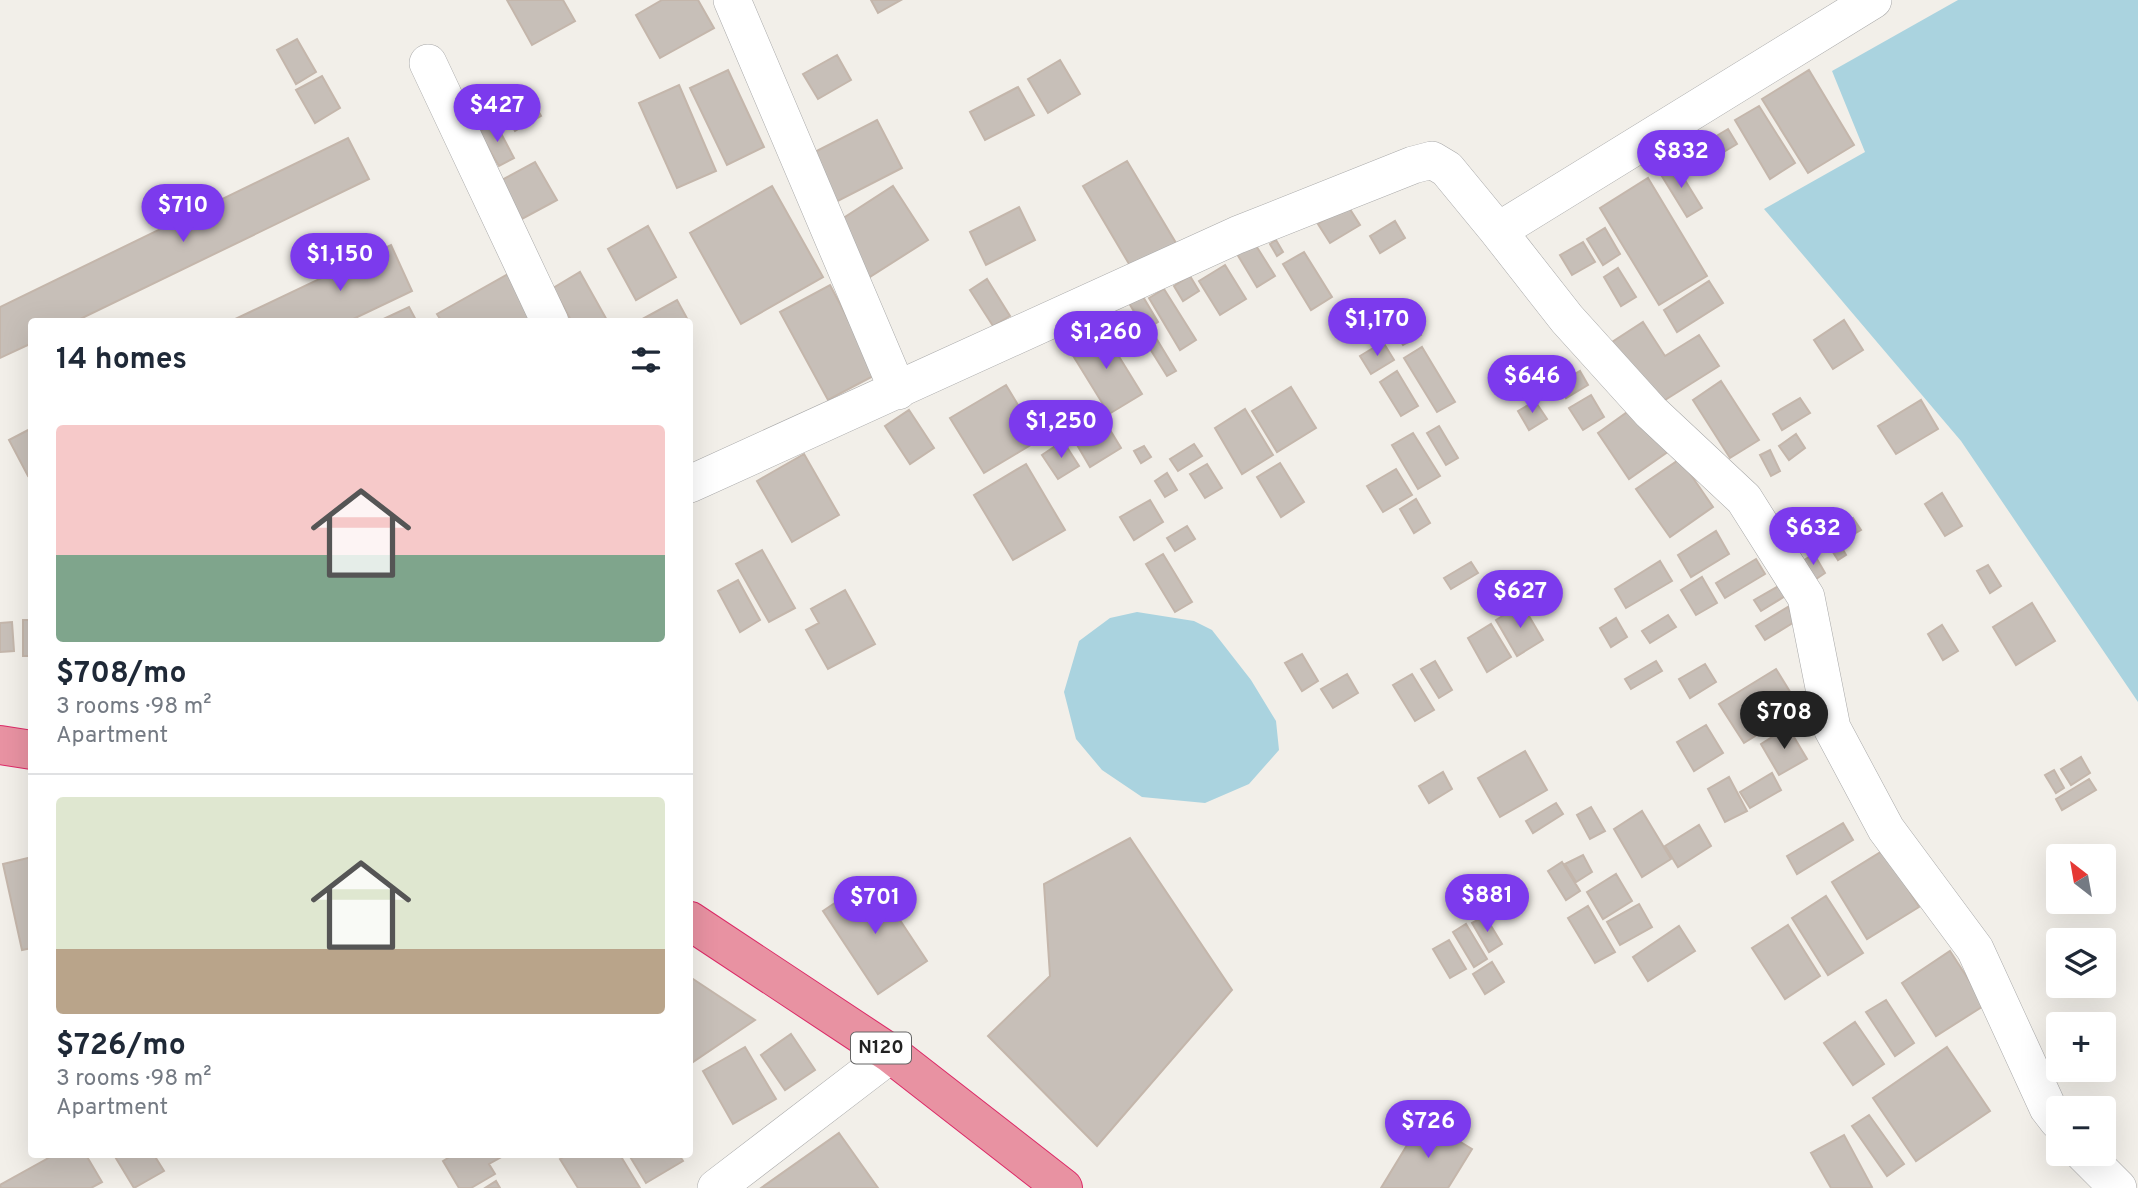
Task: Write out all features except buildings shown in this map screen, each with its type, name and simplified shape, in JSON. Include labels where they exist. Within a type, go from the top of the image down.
[{"type":"highway","points":[[0,745],[28,749]]},
{"type":"highway","name":"N120","points":[[693,923],[891,1054],[1063,1188]]},
{"type":"street","points":[[732,0],[898,391]]},
{"type":"street","points":[[1498,231],[1873,0]]},
{"type":"street","points":[[428,63],[548,318]]},
{"type":"street","points":[[693,483],[1237,235],[1413,165],[1432,160],[1447,169],[1586,339],[1651,412],[1744,499],[1806,597],[1832,728],[1886,829],[1975,949],[2046,1104]]},
{"type":"street","points":[[716,1188],[891,1054]]},
{"type":"street","points":[[2096,1166],[2118,1188]]},
{"type":"water","points":[[1958,0],[2138,0],[2138,702],[1961,441],[1764,209],[1865,152],[1832,71]]},
{"type":"water","points":[[1137,612],[1194,621],[1212,630],[1251,680],[1276,721],[1279,750],[1249,784],[1205,803],[1142,797],[1102,770],[1076,739],[1064,692],[1079,641],[1110,618]]}]
